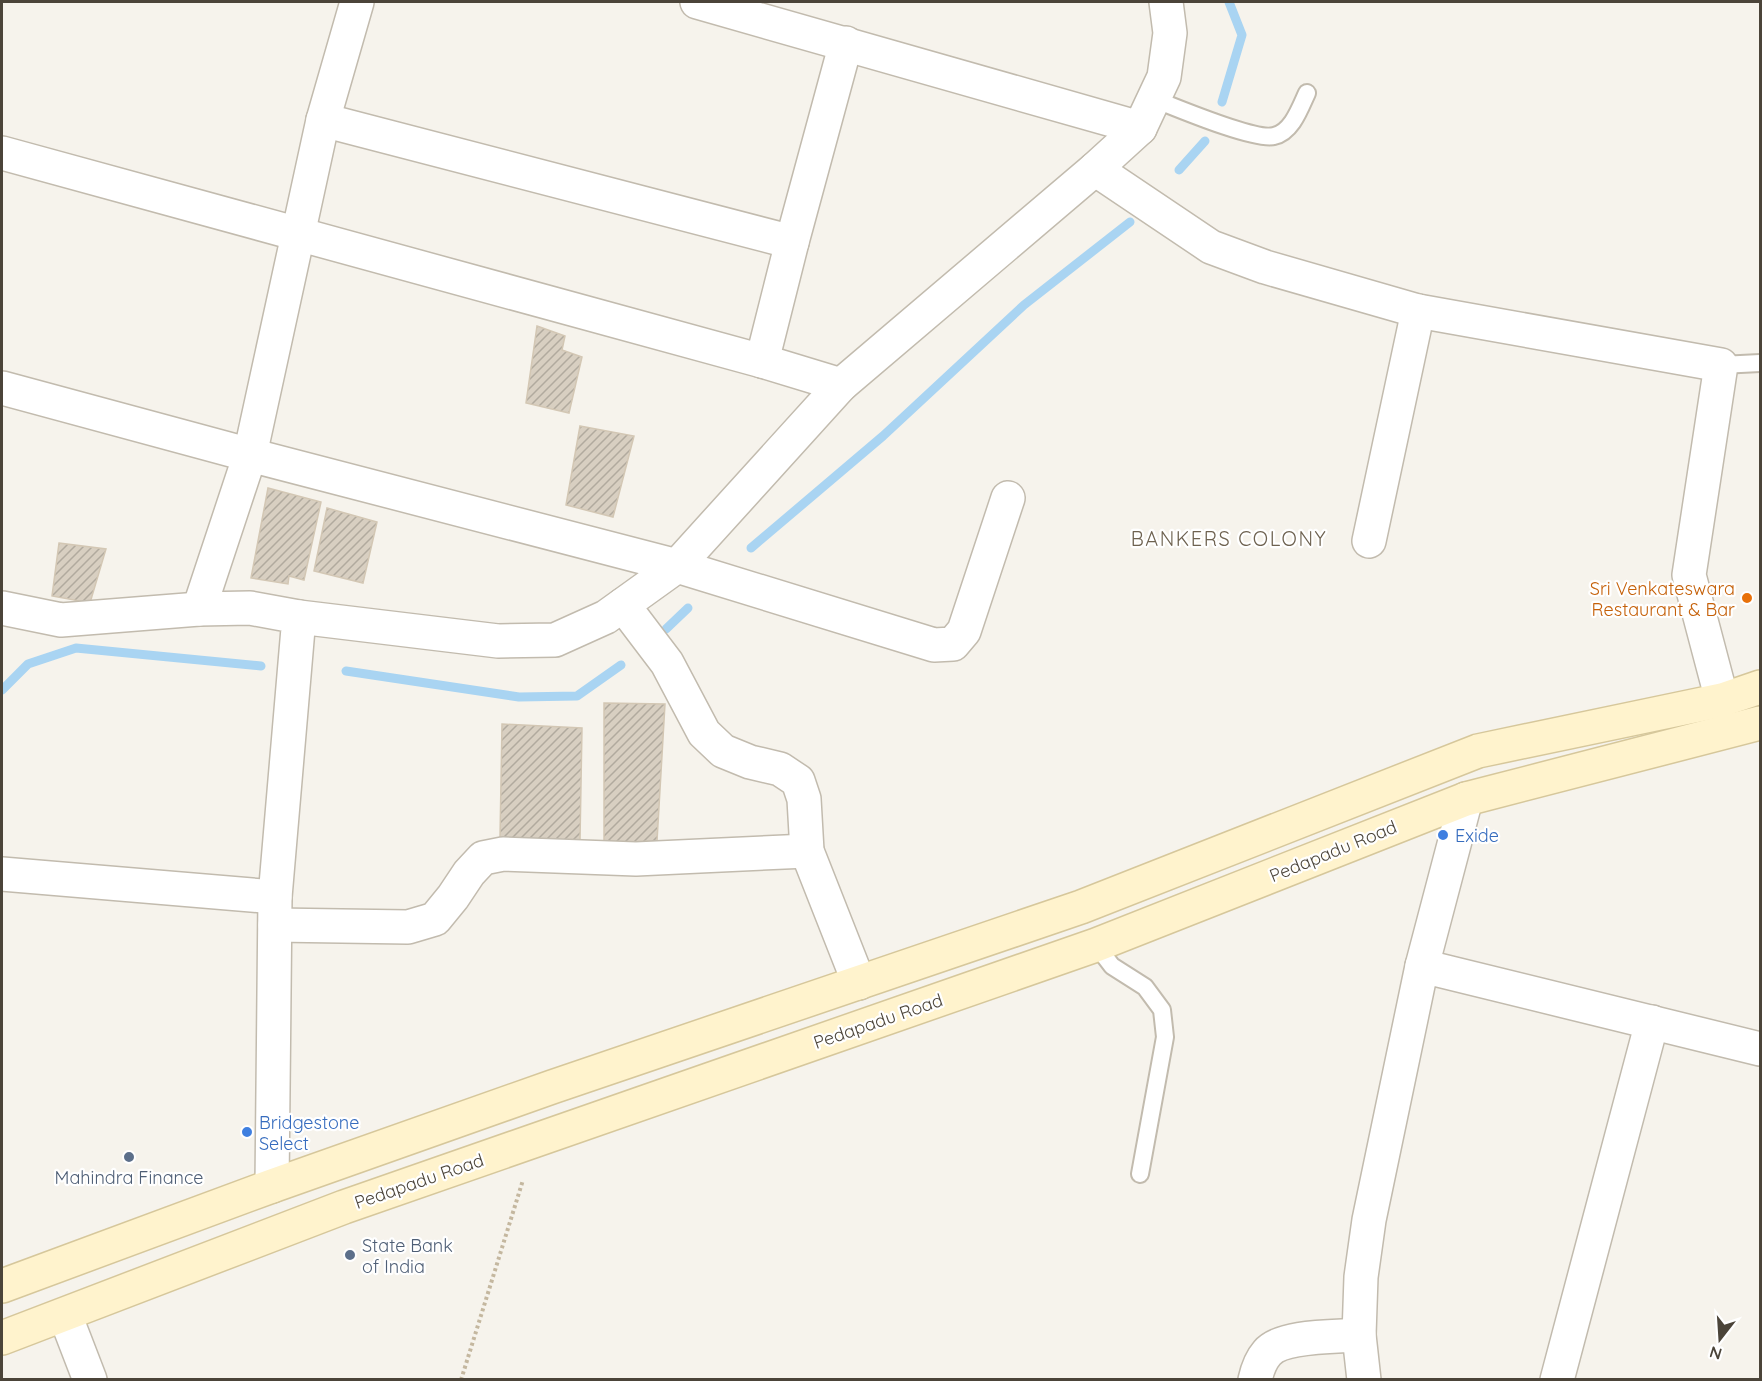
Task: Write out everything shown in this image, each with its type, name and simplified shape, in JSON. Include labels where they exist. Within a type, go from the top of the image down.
[{"type":"main road","points":[[2,1286],[272,1186],[552,1087],[1081,908],[1478,751],[1722,700],[1761,687]]},
{"type":"main road","name":"Pedapadu Road","points":[[2,1338],[344,1207],[1096,945],[1466,799],[1761,723]]},
{"type":"street","points":[[199,609],[250,455],[323,120],[357,2]]},
{"type":"street","points":[[697,2],[846,43],[1147,113]]},
{"type":"street","points":[[2,608],[61,620],[199,609],[250,608],[299,617],[498,641],[555,640],[606,617],[677,566],[841,385],[1095,169],[1147,113],[1164,77],[1170,33],[1166,2]]},
{"type":"street","points":[[762,361],[846,43]]},
{"type":"street","points":[[323,120],[792,242]]},
{"type":"street","points":[[2,153],[762,361],[841,385]]},
{"type":"street","points":[[1095,169],[1211,247],[1265,267],[1418,311],[1721,365],[1689,575],[1722,700]]},
{"type":"street","points":[[1369,541],[1418,311]]},
{"type":"street","points":[[2,388],[677,566],[934,645],[952,644],[964,631],[1008,498]]},
{"type":"street","points":[[623,605],[667,663],[704,733],[723,751],[750,762],[780,769],[798,781],[804,800],[807,851],[859,983]]},
{"type":"street","points":[[272,1186],[275,911],[299,617]]},
{"type":"street","points":[[1364,1380],[1359,1335],[1361,1276],[1369,1220],[1422,966],[1466,799]]},
{"type":"street","points":[[2,874],[408,927],[435,919],[483,858],[503,854],[636,859],[807,851]]},
{"type":"street","points":[[1422,966],[1761,1049]]},
{"type":"street","points":[[1557,1380],[1652,1022]]},
{"type":"street","points":[[65,1315],[90,1380]]},
{"type":"street","points":[[1255,1380],[1258,1368],[1267,1353],[1280,1344],[1359,1335]]},
{"type":"lane","points":[[1147,113],[1255,136],[1275,136],[1292,124],[1307,93]]},
{"type":"lane","points":[[1721,365],[1761,363]]},
{"type":"lane","points":[[1096,945],[1112,966],[1145,987],[1162,1010],[1165,1037],[1140,1174]]},
{"type":"path","points":[[461,1380],[524,1177]]},
{"type":"building","points":[[537,326],[565,336],[562,350],[582,357],[569,413],[526,403]]},
{"type":"building","points":[[580,426],[634,436],[613,517],[566,505]]},
{"type":"building","points":[[268,488],[321,502],[304,580],[289,576],[288,584],[251,578]]},
{"type":"building","points":[[327,508],[377,522],[363,583],[314,571]]},
{"type":"building","points":[[59,543],[106,549],[90,603],[52,596]]},
{"type":"building","points":[[604,703],[665,704],[657,841],[604,843]]},
{"type":"building","points":[[502,724],[582,728],[580,841],[500,838]]},
{"type":"waterway","points":[[1222,102],[1242,35],[1229,2]]},
{"type":"waterway","points":[[1179,170],[1205,141]]},
{"type":"waterway","points":[[751,548],[883,436],[1024,305],[1130,222]]},
{"type":"waterway","points":[[666,629],[688,608]]},
{"type":"waterway","points":[[2,690],[28,664],[76,648],[261,666]]},
{"type":"waterway","points":[[346,671],[519,697],[577,696],[621,665]]},
{"type":"place","name":"Sri Venkateswara Restaurant & Bar","points":[[1747,598]]},
{"type":"place","name":"Exide","points":[[1443,835]]},
{"type":"place","name":"Bridgestone Select","points":[[247,1132]]},
{"type":"place","name":"Mahindra Finance","points":[[129,1157]]},
{"type":"place","name":"State Bank of India","points":[[350,1255]]},
{"type":"district","name":"BANKERS COLONY","points":[[1229,538]]}]
